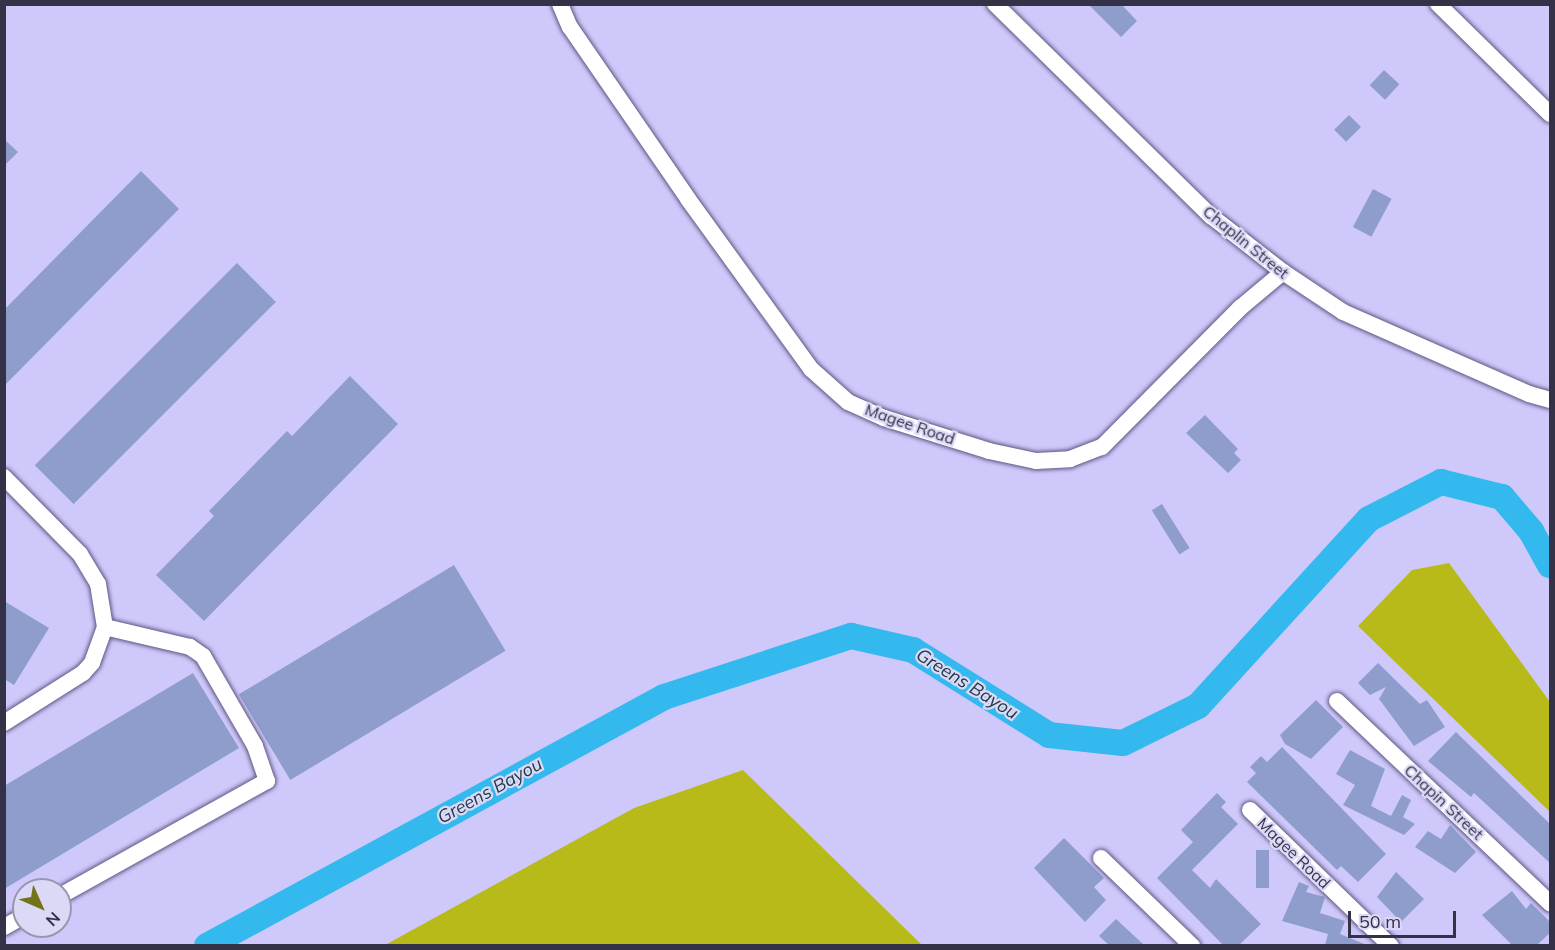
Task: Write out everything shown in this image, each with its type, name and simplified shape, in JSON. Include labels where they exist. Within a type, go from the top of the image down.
[{"type":"street","name":"Magee Road","points":[[560,4],[570,27],[688,199],[811,369],[848,402],[884,418],[989,451],[1035,461],[1070,459],[1102,447],[1240,308],[1282,272]]},
{"type":"street","name":"Chaplin Street","points":[[995,4],[1211,216],[1282,272],[1343,312],[1529,394],[1551,400]]},
{"type":"street","points":[[1448,8],[1551,114]]},
{"type":"street","points":[[4,477],[66,537],[98,584],[105,627],[92,663],[83,673],[4,723]]},
{"type":"street","points":[[72,889],[267,781],[255,746],[203,656],[190,648],[105,627]]},
{"type":"street","name":"Chapin Street","points":[[1337,701],[1551,903]]},
{"type":"street","name":"Magee Road","points":[[1250,810],[1391,945]]},
{"type":"street","points":[[1101,858],[1192,945]]},
{"type":"shaded area","points":[[1449,563],[1550,702],[1550,812],[1358,626],[1412,570]]},
{"type":"shaded area","points":[[743,770],[922,945],[385,945],[634,808]]},
{"type":"building","points":[[1088,4],[1121,4],[1137,21],[1121,37]]},
{"type":"building","points":[[1384,70],[1399,84],[1385,100],[1370,85]]},
{"type":"building","points":[[1349,115],[1361,127],[1346,142],[1334,130]]},
{"type":"building","points":[[4,139],[18,152],[4,166]]},
{"type":"building","points":[[141,171],[179,209],[4,386],[4,310]]},
{"type":"building","points":[[1373,189],[1392,199],[1371,237],[1353,227]]},
{"type":"building","points":[[237,263],[276,302],[74,504],[35,465]]},
{"type":"building","points":[[350,376],[398,424],[204,621],[156,575],[214,516],[209,511],[287,431],[292,436]]},
{"type":"building","points":[[1205,415],[1238,449],[1234,453],[1241,460],[1228,473],[1186,433]]},
{"type":"building","points":[[1162,504],[1190,548],[1179,554],[1152,510]]},
{"type":"building","points":[[454,565],[506,651],[290,780],[239,694]]},
{"type":"building","points":[[4,601],[49,628],[14,685],[4,679]]},
{"type":"building","points":[[1378,663],[1420,704],[1427,700],[1445,727],[1414,746],[1379,699],[1386,687],[1370,695],[1358,683]]},
{"type":"building","points":[[193,673],[239,748],[22,878],[12,878],[12,884],[4,889],[4,786]]},
{"type":"building","points":[[1316,700],[1343,727],[1311,759],[1285,744],[1280,735]]},
{"type":"building","points":[[1456,732],[1551,825],[1551,864],[1474,793],[1471,797],[1428,761]]},
{"type":"building","points":[[1282,747],[1386,854],[1358,882],[1341,866],[1337,870],[1247,782],[1256,773],[1250,767],[1261,756],[1267,762]]},
{"type":"building","points":[[1350,750],[1385,769],[1371,806],[1391,816],[1402,795],[1411,800],[1403,817],[1415,824],[1404,835],[1343,805],[1355,785],[1336,774]]},
{"type":"building","points":[[1217,793],[1226,802],[1221,807],[1238,824],[1192,870],[1210,888],[1216,879],[1261,924],[1239,945],[1223,945],[1157,878],[1193,842],[1181,830]]},
{"type":"building","points":[[1450,825],[1476,852],[1455,873],[1415,847],[1428,831],[1441,839]]},
{"type":"building","points":[[1064,838],[1104,878],[1094,887],[1106,900],[1085,922],[1034,868]]},
{"type":"building","points":[[1256,850],[1269,850],[1269,888],[1256,888]]},
{"type":"building","points":[[1396,872],[1424,899],[1401,922],[1377,897]]},
{"type":"building","points":[[1299,882],[1309,886],[1306,892],[1325,897],[1320,913],[1345,921],[1340,934],[1367,945],[1325,945],[1328,934],[1282,921]]},
{"type":"building","points":[[1512,891],[1526,909],[1531,903],[1551,923],[1551,932],[1537,945],[1512,945],[1482,915]]},
{"type":"building","points":[[1116,919],[1144,945],[1109,945],[1099,936]]},
{"type":"waterway","name":"Greens Bayou","points":[[207,946],[664,697],[851,636],[913,650],[1049,735],[1123,743],[1198,706],[1369,519],[1441,482],[1502,497],[1531,531],[1550,565]]}]
